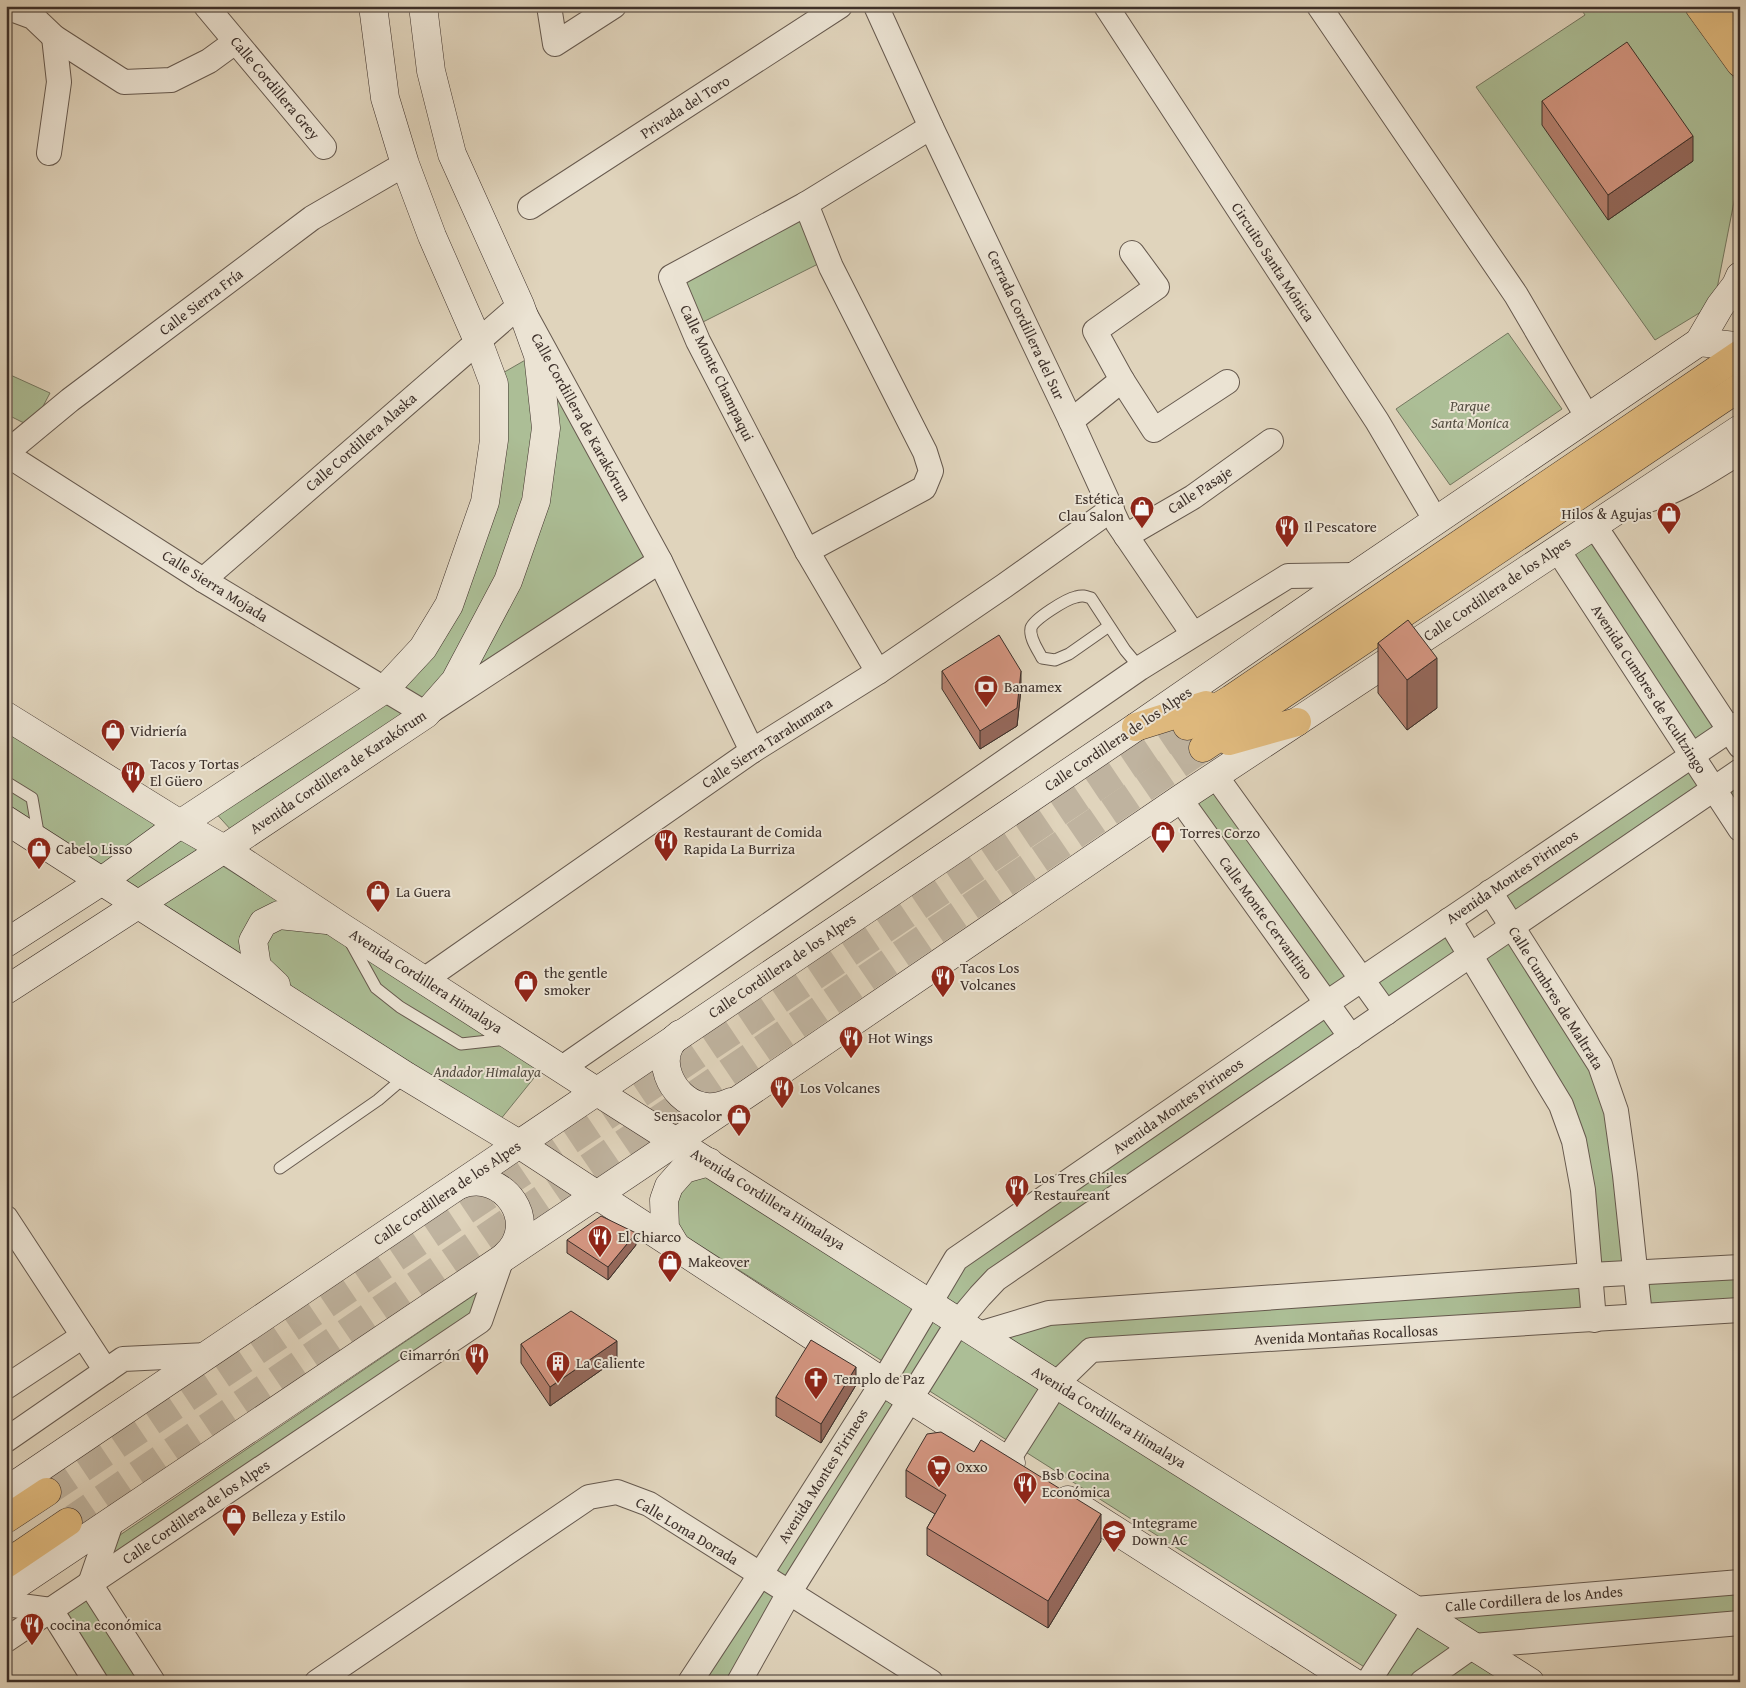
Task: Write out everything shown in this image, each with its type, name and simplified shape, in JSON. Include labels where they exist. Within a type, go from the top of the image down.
[{"type":"highway","points":[[1699,6],[1740,63]]},
{"type":"highway","points":[[1731,6],[1740,18]]},
{"type":"highway","name":"Calle Cordillera de los Alpes","points":[[1187,726],[1231,699],[1740,354]]},
{"type":"highway","name":"Calle Cordillera de los Alpes","points":[[1297,722],[1204,748],[1740,387]]},
{"type":"highway","points":[[1136,727],[1185,710],[1231,699]]},
{"type":"highway","points":[[6,1519],[47,1492]]},
{"type":"highway","points":[[6,1564],[68,1522]]},
{"type":"main road","points":[[6,943],[102,881],[180,824],[385,689],[423,648],[449,605],[485,502],[494,440],[494,384],[478,341],[432,236],[405,164],[385,98],[373,6]]},
{"type":"main road","name":"Calle Cordillera de Karakórum","points":[[423,6],[432,71],[452,154],[520,305]]},
{"type":"main road","name":"Calle Cordillera de los Alpes","points":[[6,1491],[1136,727],[1699,342],[1740,276]]},
{"type":"main road","name":"Avenida Cordillera de Karakórum","points":[[6,990],[139,905],[426,714],[455,681],[508,581],[536,501],[546,428],[538,355],[520,305]]},
{"type":"main road","points":[[1699,342],[1735,346],[1740,349]]},
{"type":"main road","name":"Calle Cordillera de los Alpes","points":[[6,1592],[741,1098],[1215,775],[1740,429]]},
{"type":"main road","name":"Avenida Cordillera Himalaya","points":[[6,716],[180,824],[224,849],[596,1091],[1056,1384],[1530,1682]]},
{"type":"main road","points":[[6,820],[406,1076],[519,1144],[883,1382],[911,1398],[1353,1682]]},
{"type":"main road","points":[[303,1010],[257,967],[253,941],[263,923],[279,915],[337,924]]},
{"type":"main road","points":[[684,1032],[674,1039],[667,1062],[669,1078],[680,1095],[690,1103],[702,1107],[717,1107],[741,1098]]},
{"type":"main road","points":[[677,1248],[665,1228],[664,1200],[669,1186],[684,1169],[709,1162]]},
{"type":"main road","points":[[459,1185],[467,1182],[488,1182],[509,1195],[515,1204],[519,1214],[520,1225],[517,1239],[510,1251],[502,1258]]},
{"type":"street","name":"Calle Cordillera Grey","points":[[206,6],[324,147]]},
{"type":"street","points":[[549,6],[555,44],[614,6]]},
{"type":"street","name":"Privada del Toro","points":[[530,207],[840,6]]},
{"type":"street","name":"Cerrada Cordillera del Sur","points":[[876,6],[1118,524],[1193,634]]},
{"type":"street","name":"Circuito Santa Mónica","points":[[1106,6],[1377,421],[1436,521]]},
{"type":"street","points":[[1319,6],[1516,296],[1588,418]]},
{"type":"street","points":[[6,7],[33,17],[54,37],[124,82],[171,80],[209,61],[236,42]]},
{"type":"street","points":[[49,153],[59,82],[54,37]]},
{"type":"street","name":"Calle Monte Champaqui","points":[[878,672],[808,552],[698,341],[672,277],[806,204],[931,127]]},
{"type":"street","name":"Calle Sierra Fría","points":[[6,454],[70,400],[312,218],[405,164]]},
{"type":"street","points":[[806,204],[831,268],[925,452],[931,471],[924,488],[808,552]]},
{"type":"street","points":[[1132,253],[1157,287],[1095,332],[1122,380],[1154,430],[1227,382]]},
{"type":"street","name":"Calle Cordillera Alaska","points":[[203,580],[520,305]]},
{"type":"street","name":"Calle Cordillera de Karakórum","points":[[520,305],[660,561],[752,751]]},
{"type":"street","points":[[1071,421],[1122,380]]},
{"type":"street","name":"Calle Pasaje","points":[[1126,536],[1194,497],[1271,442]]},
{"type":"street","name":"Calle Cordillera de los Alpes","points":[[1621,507],[1652,499],[1682,486],[1740,452]]},
{"type":"street","name":"Calle Sierra Mojada","points":[[6,454],[203,580],[426,714]]},
{"type":"street","name":"Calle Sierra Tarahumara","points":[[424,980],[752,751],[878,672],[1112,509]]},
{"type":"street","points":[[1594,525],[1736,733]]},
{"type":"street","name":"Avenida Cumbres de Acultzingo","points":[[1557,549],[1740,828]]},
{"type":"street","points":[[426,714],[660,561]]},
{"type":"street","points":[[562,1068],[1140,668],[1193,634],[1288,576],[1356,575]]},
{"type":"street","name":"Avenida Montes Pirineos","points":[[690,1682],[883,1382],[956,1259],[1361,979],[1692,755],[1736,733]]},
{"type":"street","points":[[739,1682],[789,1593],[911,1398],[969,1328],[980,1296],[996,1279],[1740,771]]},
{"type":"street","points":[[1215,775],[1386,1013]]},
{"type":"street","name":"Calle Monte Cervantino","points":[[1180,799],[1351,1037]]},
{"type":"street","name":"Calle Cumbres de Maltrata","points":[[1490,892],[1600,1065],[1616,1112],[1640,1316]]},
{"type":"street","points":[[1449,920],[1560,1105],[1574,1141],[1583,1190],[1594,1320]]},
{"type":"street","points":[[585,1052],[596,1091]]},
{"type":"street","points":[[6,1218],[106,1371]]},
{"type":"street","name":"Calle Cordillera de los Alpes","points":[[6,1640],[480,1321],[502,1258]]},
{"type":"street","points":[[969,1328],[1048,1313],[1635,1272],[1740,1267]]},
{"type":"street","name":"Avenida Montañas Rocallosas","points":[[1007,1461],[1056,1384],[1091,1350],[1740,1310]]},
{"type":"street","points":[[6,1387],[83,1336]]},
{"type":"street","points":[[6,1440],[123,1359],[207,1355]]},
{"type":"street","name":"Calle Loma Dorada","points":[[317,1682],[589,1497],[617,1492],[649,1504],[931,1682]]},
{"type":"street","points":[[112,1520],[90,1584],[153,1682]]},
{"type":"street","name":"Calle Cordillera de los Andes","points":[[1414,1609],[1740,1582]]},
{"type":"street","points":[[6,1604],[51,1610],[96,1682]]},
{"type":"street","points":[[1368,1682],[1414,1609]]},
{"type":"street","points":[[1422,1682],[1473,1646],[1740,1623]]},
{"type":"lane","points":[[1108,626],[1068,654],[1055,660],[1042,658],[1031,636],[1031,629],[1036,620],[1073,597],[1082,595],[1091,598],[1108,626],[1140,668]]},
{"type":"lane","points":[[6,782],[32,798],[39,840]]},
{"type":"lane","points":[[337,924],[376,988],[400,1007],[461,1044],[516,1039]]},
{"type":"lane","points":[[280,1168],[378,1100],[406,1076]]},
{"type":"green space","points":[[1579,6],[1682,6],[1740,86],[1740,171],[1714,304],[1655,340],[1476,87],[1585,15]]},
{"type":"green space","points":[[798,217],[820,263],[699,324],[681,277]]},
{"type":"green space","name":"Parque Santa Monica","points":[[1508,333],[1562,409],[1450,485],[1396,409]]},
{"type":"green space","points":[[541,351],[653,560],[232,831],[212,809],[396,687],[462,601],[501,374]]},
{"type":"green space","points":[[6,373],[50,393],[32,427],[6,414]]},
{"type":"green space","points":[[1594,525],[1729,730],[1692,756],[1557,549]]},
{"type":"green space","name":"Andador Himalaya","points":[[6,729],[542,1068],[500,1120],[6,803]]},
{"type":"green space","points":[[1692,756],[1714,788],[1740,771],[1740,829],[1714,789],[1512,927],[1490,892]]},
{"type":"green space","points":[[1215,775],[1361,979],[1449,920],[1470,955],[1386,1013],[1362,980],[1327,1003],[1351,1037],[996,1279],[959,1321],[930,1303],[956,1259],[1326,1003],[1180,799]]},
{"type":"green space","points":[[1512,927],[1600,1065],[1635,1272],[1740,1267],[1740,1310],[1640,1316],[1635,1273],[1592,1275],[1594,1320],[1091,1350],[1056,1384],[979,1334],[1049,1313],[1591,1275],[1574,1141],[1470,955]]},
{"type":"green space","points":[[713,1173],[1516,1682],[1388,1682],[679,1232],[676,1202],[685,1186],[693,1179]]},
{"type":"green space","points":[[483,1289],[471,1315],[112,1554],[120,1535]]},
{"type":"green space","points":[[883,1382],[911,1398],[739,1682],[690,1682]]},
{"type":"green space","points":[[87,1580],[153,1682],[96,1682],[51,1610]]},
{"type":"green space","points":[[1740,1582],[1740,1623],[1473,1646],[1415,1609]]},
{"type":"building","points":[[1627,42],[1693,136],[1608,195],[1542,101]]},
{"type":"building","points":[[1408,620],[1437,658],[1407,680],[1378,643]]},
{"type":"building","name":"Banamex","points":[[999,635],[1021,671],[1017,708],[980,731],[942,671]]},
{"type":"building","points":[[601,1216],[636,1233],[608,1267],[567,1240]]},
{"type":"building","points":[[571,1311],[617,1341],[550,1387],[521,1344]]},
{"type":"building","name":"Templo de Paz","points":[[811,1340],[856,1367],[821,1424],[776,1397]]},
{"type":"building","points":[[941,1432],[974,1452],[981,1440],[1101,1514],[1048,1601],[927,1528],[946,1495],[906,1470],[927,1434]]},
{"type":"tunnel","points":[[47,1492],[1187,726]]},
{"type":"tunnel","points":[[68,1522],[1203,748]]},
{"type":"place","name":"Estética Clau Salon","points":[[1142,529]]},
{"type":"place","name":"Hilos & Agujas","points":[[1669,535]]},
{"type":"place","name":"Il Pescatore","points":[[1287,548]]},
{"type":"place","name":"Banamex","points":[[986,708]]},
{"type":"place","name":"Vidriería","points":[[113,752]]},
{"type":"place","name":"Tacos y Tortas El Güero","points":[[133,794]]},
{"type":"place","name":"Torres Corzo","points":[[1163,854]]},
{"type":"place","name":"Restaurant de Comida Rapida La Burriza","points":[[666,862]]},
{"type":"place","name":"Cabelo Lisso","points":[[39,870]]},
{"type":"place","name":"La Guera","points":[[378,913]]},
{"type":"place","name":"Tacos Los Volcanes","points":[[943,998]]},
{"type":"place","name":"the gentle smoker","points":[[526,1003]]},
{"type":"place","name":"Hot Wings","points":[[851,1059]]},
{"type":"place","name":"Los Volcanes","points":[[782,1109]]},
{"type":"place","name":"Sensacolor","points":[[739,1137]]},
{"type":"place","name":"Los Tres Chiles Restaureant","points":[[1017,1208]]},
{"type":"place","name":"El Chiarco","points":[[600,1258]]},
{"type":"place","name":"Makeover","points":[[670,1283]]},
{"type":"place","name":"Cimarrón","points":[[477,1376]]},
{"type":"place","name":"La Caliente","points":[[558,1384]]},
{"type":"place","name":"Templo de Paz","points":[[816,1400]]},
{"type":"place","name":"Oxxo","points":[[939,1488]]},
{"type":"place","name":"Bsb Cocina Económica","points":[[1025,1505]]},
{"type":"place","name":"Belleza y Estilo","points":[[234,1537]]},
{"type":"place","name":"Integrame Down AC","points":[[1114,1553]]},
{"type":"place","name":"cocina económica","points":[[32,1646]]}]
